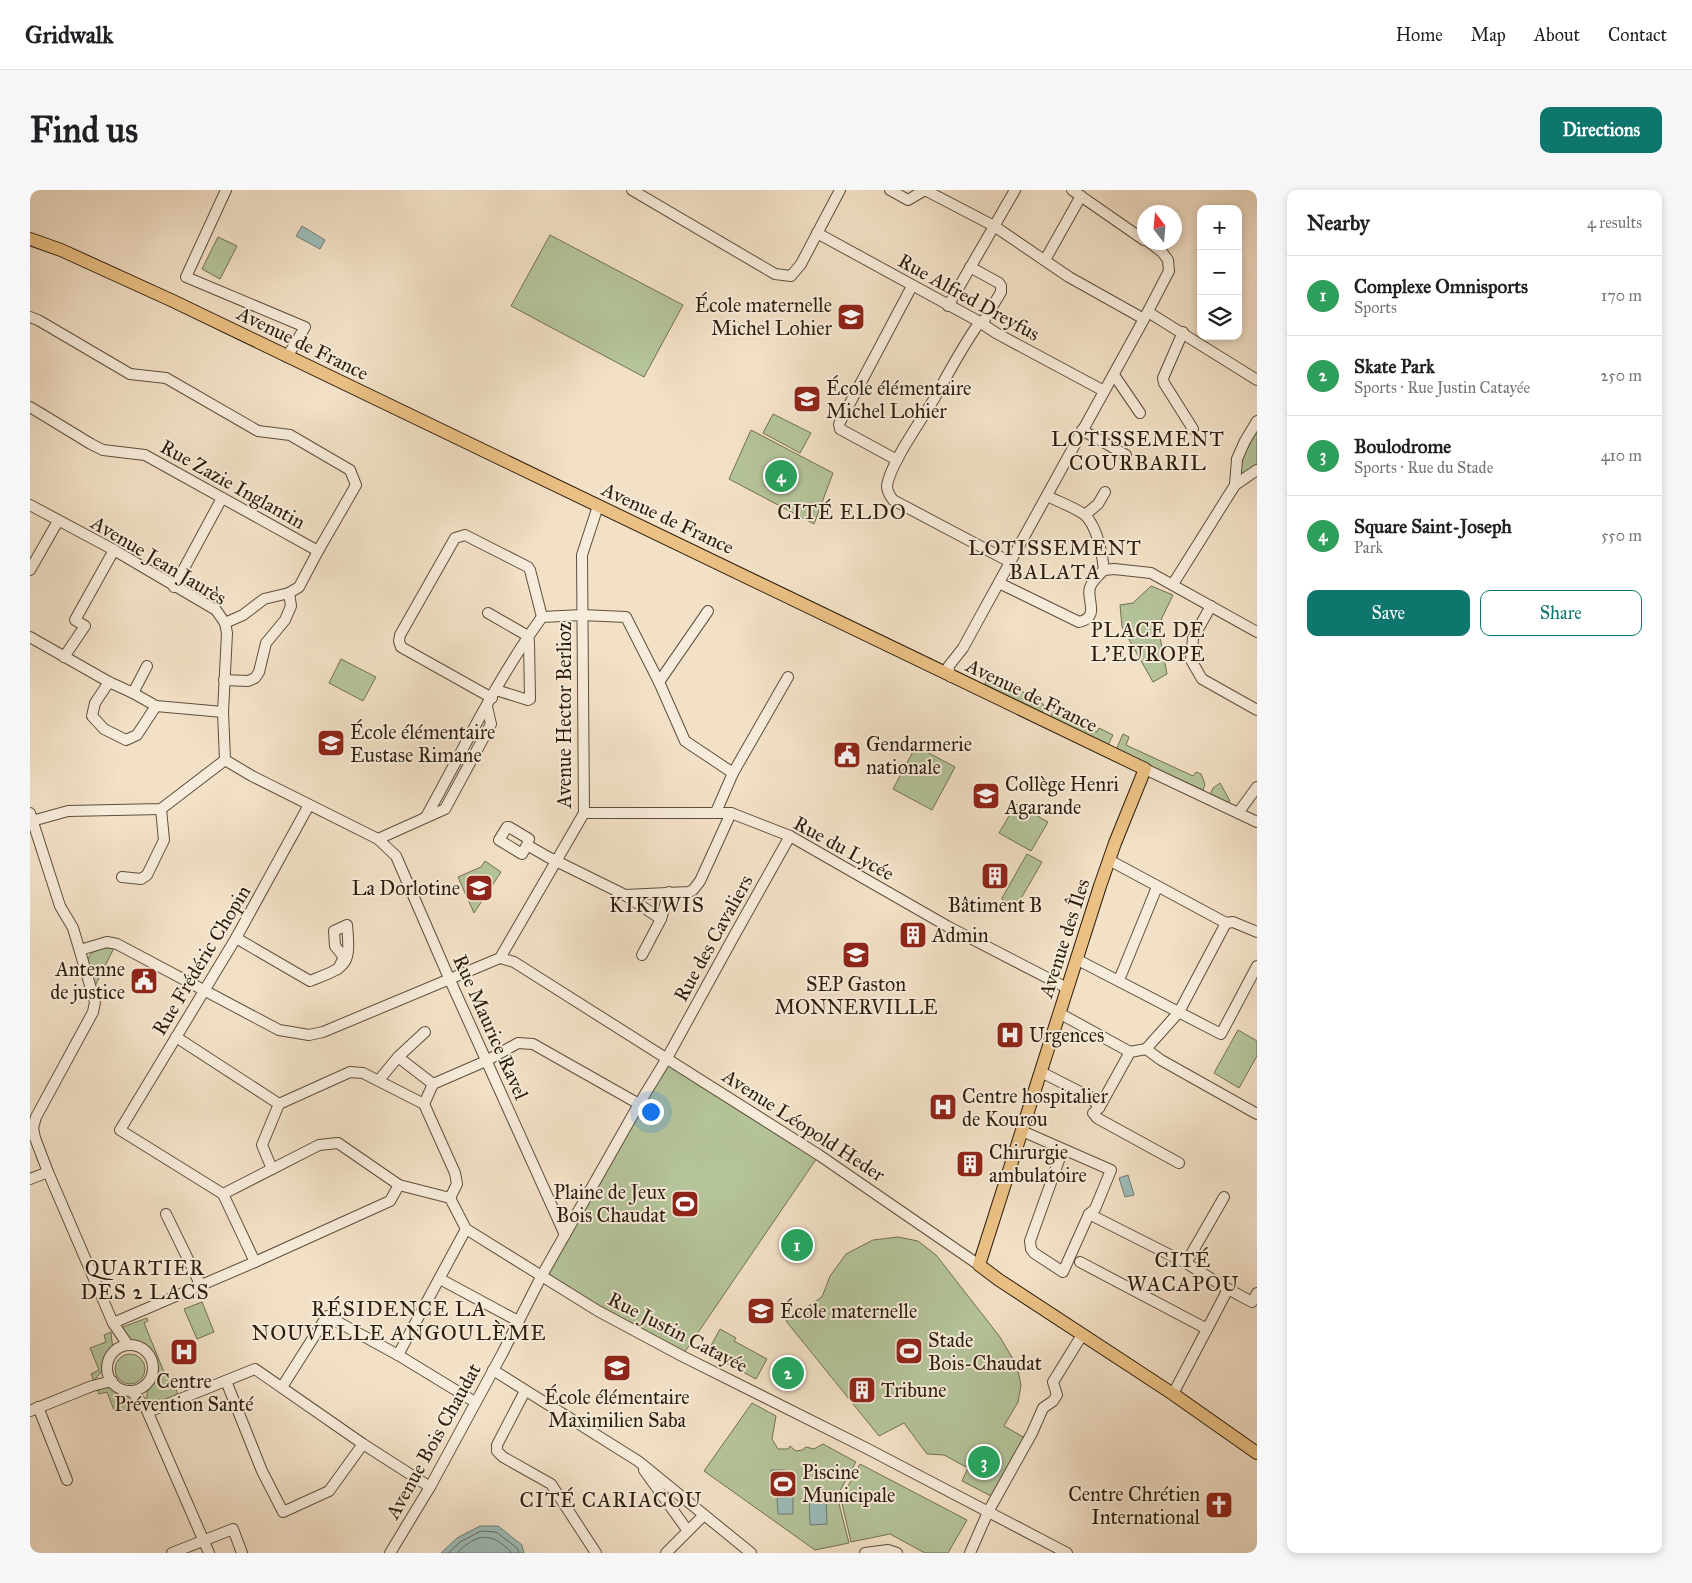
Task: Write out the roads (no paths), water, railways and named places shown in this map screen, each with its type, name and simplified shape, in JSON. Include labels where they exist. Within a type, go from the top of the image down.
[{"type":"main road","name":"Avenue de France","points":[[30,233],[61,250],[946,671],[1144,769]]},
{"type":"main road","name":"Avenue de France","points":[[30,239],[61,250]]},
{"type":"main road","name":"Avenue des Îles","points":[[979,1265],[1076,959],[1109,860],[1144,769]]},
{"type":"main road","name":"Avenue Léopold Heder","points":[[979,1265],[1173,1394],[1257,1453]]},
{"type":"street","points":[[226,190],[186,277],[305,327],[287,357]]},
{"type":"street","points":[[632,190],[775,274],[791,276],[801,264],[840,190]]},
{"type":"street","points":[[890,190],[908,200],[925,190],[994,226],[1069,277],[1182,332],[1257,380]]},
{"type":"street","points":[[948,306],[1015,190]]},
{"type":"street","points":[[1045,260],[1076,193],[1137,235]]},
{"type":"street","name":"Rue Alfred Dreyfus","points":[[817,233],[1104,391]]},
{"type":"street","points":[[946,671],[963,648],[1114,375],[1169,271],[1168,260],[1159,250]]},
{"type":"street","points":[[970,267],[999,283],[1001,292],[960,350],[898,460],[887,488],[894,500],[1010,562]]},
{"type":"street","points":[[898,460],[840,429],[839,424],[912,286]]},
{"type":"street","points":[[30,317],[130,374],[166,378],[258,431],[290,436],[350,470],[356,485],[318,551]]},
{"type":"street","points":[[1182,332],[1163,378],[1164,383],[1193,429]]},
{"type":"street","points":[[1114,375],[1140,413]]},
{"type":"street","name":"Rue Zazie Inglantin","points":[[30,407],[103,450],[145,455],[318,551],[298,587],[289,593]]},
{"type":"street","points":[[1235,485],[1237,459],[1257,421]]},
{"type":"street","points":[[1082,430],[1126,454]]},
{"type":"street","points":[[1173,584],[1235,485],[1257,470]]},
{"type":"street","points":[[1084,515],[1098,504],[1105,492]]},
{"type":"street","points":[[1047,496],[1084,515],[1091,524],[1101,547],[1104,570]]},
{"type":"street","points":[[174,586],[222,498]]},
{"type":"street","name":"Avenue Jean Jaurès","points":[[30,505],[114,550],[216,610],[225,623],[227,633],[223,712],[225,760]]},
{"type":"street","name":"Avenue Hector Berlioz","points":[[500,958],[584,813],[582,555],[598,506]]},
{"type":"street","points":[[30,570],[58,520]]},
{"type":"street","points":[[528,636],[530,699],[528,700],[492,698],[401,647],[399,641],[400,635],[454,538],[465,535],[528,567],[542,617]]},
{"type":"street","points":[[64,657],[85,626],[76,620],[114,550]]},
{"type":"street","points":[[999,583],[1079,622],[1085,621],[1089,616],[1091,608],[1090,585],[1104,570],[1114,569],[1151,573],[1257,632]]},
{"type":"street","points":[[224,680],[248,681],[259,672],[266,643],[285,620],[291,606],[289,593],[264,599],[243,616],[225,623]]},
{"type":"street","points":[[1211,606],[1192,638],[1191,660],[1202,679],[1257,710]]},
{"type":"street","points":[[659,682],[708,611]]},
{"type":"street","points":[[488,613],[528,636]]},
{"type":"street","points":[[542,617],[582,615],[624,616],[628,618],[685,741],[733,773]]},
{"type":"street","points":[[378,838],[426,817],[492,698],[528,636],[542,617]]},
{"type":"street","points":[[30,637],[109,682],[156,706],[223,712]]},
{"type":"street","points":[[133,693],[147,666]]},
{"type":"street","points":[[716,812],[733,773],[788,677]]},
{"type":"street","points":[[109,682],[95,703],[92,716],[104,729],[126,740],[137,735],[156,706]]},
{"type":"street","points":[[128,1346],[113,1323],[48,1172],[33,1128],[36,1117],[93,1012],[95,1002],[73,928],[60,906],[31,817],[68,811],[161,809],[225,760]]},
{"type":"street","name":"Rue Maurice Ravel","points":[[225,760],[252,776],[378,838],[396,856],[565,1235]]},
{"type":"street","name":"Avenue de France","points":[[1144,769],[1257,822]]},
{"type":"street","points":[[1238,813],[1257,787]]},
{"type":"street","name":"Rue Frédéric Chopin","points":[[223,1194],[120,1130],[236,938],[309,805]]},
{"type":"street","points":[[122,877],[141,879],[147,875],[164,840],[161,809]]},
{"type":"street","name":"Rue du Lycée","points":[[584,813],[731,813],[790,836],[947,926],[1067,988]]},
{"type":"street","points":[[625,895],[688,892],[693,890],[704,873],[731,813]]},
{"type":"street","name":"Rue des Cavaliers","points":[[667,1058],[790,836]]},
{"type":"street","points":[[527,845],[625,895],[661,918]]},
{"type":"street","points":[[30,853],[41,850]]},
{"type":"street","points":[[1109,860],[1226,924],[1234,922],[1257,932]]},
{"type":"street","points":[[1118,980],[1157,887]]},
{"type":"street","points":[[642,955],[661,918],[669,892]]},
{"type":"street","points":[[1059,1013],[1130,1052],[1146,1048],[1179,1012],[1226,924]]},
{"type":"street","points":[[236,938],[310,980],[338,969]]},
{"type":"street","points":[[80,950],[107,942],[117,944],[278,1030],[309,1035],[323,1032],[500,958]]},
{"type":"street","name":"Avenue Léopold Heder","points":[[500,958],[514,962],[819,1155],[979,1265]]},
{"type":"street","points":[[1076,959],[1221,1034],[1257,966]]},
{"type":"street","points":[[379,1080],[398,1057],[424,1032]]},
{"type":"street","points":[[176,1036],[279,1104]]},
{"type":"street","points":[[424,1104],[433,1084],[486,1061],[518,1044],[533,1044],[639,1104]]},
{"type":"street","points":[[1146,1048],[1161,1060],[1257,1114]]},
{"type":"street","points":[[1130,1052],[1098,1108],[1092,1113],[1097,1118],[1180,1163]]},
{"type":"street","points":[[398,1057],[433,1084]]},
{"type":"street","name":"Avenue Bois Chaudat","points":[[390,1553],[430,1487],[541,1277],[667,1058]]},
{"type":"street","points":[[272,1169],[262,1145],[279,1104],[350,1072],[363,1073],[424,1104],[455,1173],[456,1184],[450,1198]]},
{"type":"street","points":[[1041,1072],[1092,1098],[1098,1108]]},
{"type":"street","points":[[1022,1131],[1111,1170],[1095,1209],[1089,1214],[1063,1272],[1034,1253],[1031,1249],[1030,1241],[1063,1149]]},
{"type":"street","points":[[255,1262],[223,1194],[320,1145],[338,1143],[398,1186],[450,1198],[466,1229],[398,1355]]},
{"type":"street","points":[[30,1179],[48,1172]]},
{"type":"street","points":[[113,1323],[201,1286],[390,1201],[398,1186]]},
{"type":"street","points":[[1186,1263],[1224,1197]]},
{"type":"street","points":[[166,1214],[201,1286]]},
{"type":"street","points":[[1089,1214],[1186,1263],[1228,1290],[1252,1302],[1257,1293]]},
{"type":"street","name":"Rue Justin Catayée","points":[[466,1229],[598,1311],[659,1344],[866,1448],[1067,1553]]},
{"type":"street","points":[[1080,1262],[1207,1329]]},
{"type":"street","points":[[440,1279],[518,1321]]},
{"type":"street","points":[[1173,1394],[1228,1290]]},
{"type":"street","points":[[282,1387],[327,1316],[398,1355],[475,1402]]},
{"type":"street","points":[[113,1323],[117,1350]]},
{"type":"street","points":[[970,1553],[988,1512],[1032,1433],[1043,1408],[1053,1401],[1057,1395],[1053,1382],[1082,1335]]},
{"type":"street","points":[[128,1346],[142,1349],[152,1359],[153,1373],[139,1390],[131,1391],[117,1387],[112,1382],[108,1370],[110,1359],[117,1350],[128,1346]]},
{"type":"street","points":[[147,1409],[255,1369],[363,1444],[430,1487]]},
{"type":"street","points":[[92,1386],[108,1370]]},
{"type":"street","points":[[493,1370],[638,1461],[751,1553]]},
{"type":"street","points":[[226,1381],[262,1471],[283,1512],[329,1491],[363,1444]]},
{"type":"street","points":[[67,1480],[34,1409],[92,1386],[112,1382]]},
{"type":"street","points":[[145,1385],[147,1409]]},
{"type":"street","points":[[131,1391],[147,1409],[209,1553]]},
{"type":"street","points":[[525,1391],[497,1445],[497,1452],[551,1484],[596,1553]]},
{"type":"street","points":[[638,1461],[688,1532]]},
{"type":"street","points":[[666,1553],[704,1515]]},
{"type":"street","points":[[172,1553],[232,1529],[242,1553]]},
{"type":"street","points":[[864,1553],[888,1550],[897,1553]]},
{"type":"water","points":[[302,226],[325,240],[320,249],[296,236]]},
{"type":"water","points":[[1128,1175],[1134,1195],[1125,1197],[1119,1178]]},
{"type":"water","points":[[771,1470],[785,1470],[785,1487],[772,1487]]},
{"type":"water","points":[[826,1496],[827,1524],[810,1525],[809,1497]]},
{"type":"water","points":[[793,1497],[793,1514],[778,1514],[777,1498]]},
{"type":"water","points":[[480,1526],[498,1526],[522,1545],[524,1553],[441,1553],[457,1538]]},
{"type":"place","name":"École maternelle Michel Lohier","points":[[851,317]]},
{"type":"place","name":"École élémentaire Michel Lohier","points":[[807,399]]},
{"type":"place","name":"Square Saint-Joseph","points":[[781,476]]},
{"type":"place","name":"École élémentaire Eustase Rimane","points":[[331,743]]},
{"type":"place","name":"Gendarmerie nationale","points":[[847,755]]},
{"type":"place","name":"Collège Henri Agarande","points":[[986,796]]},
{"type":"place","name":"Bâtiment B","points":[[995,876]]},
{"type":"place","name":"La Dorlotine","points":[[479,888]]},
{"type":"place","name":"Admin","points":[[913,935]]},
{"type":"place","name":"SEP Gaston MONNERVILLE","points":[[856,955]]},
{"type":"place","name":"Antenne de justice","points":[[144,981]]},
{"type":"place","name":"Urgences","points":[[1010,1035]]},
{"type":"place","name":"Centre hospitalier de Kourou","points":[[943,1107]]},
{"type":"place","name":"Chirurgie ambulatoire","points":[[970,1164]]},
{"type":"place","name":"Plaine de Jeux Bois Chaudat","points":[[685,1204]]},
{"type":"place","name":"Complexe Omnisports","points":[[797,1245]]},
{"type":"place","name":"École maternelle","points":[[761,1311]]},
{"type":"place","name":"Stade Bois-Chaudat","points":[[909,1351]]},
{"type":"place","name":"Centre Prévention Santé","points":[[184,1352]]},
{"type":"place","name":"École élémentaire Maximilien Saba","points":[[617,1368]]},
{"type":"place","name":"Skate Park","points":[[788,1373]]},
{"type":"place","name":"Tribune","points":[[862,1390]]},
{"type":"place","name":"Boulodrome","points":[[984,1462]]},
{"type":"place","name":"Piscine Municipale","points":[[783,1484]]},
{"type":"place","name":"Centre Chrétien International","points":[[1219,1505]]},
{"type":"district","name":"LOTISSEMENT COURBARIL","points":[[1138,451]]},
{"type":"district","name":"CITÉ ELDO","points":[[842,512]]},
{"type":"district","name":"LOTISSEMENT BALATA","points":[[1055,560]]},
{"type":"district","name":"PLACE DE L'EUROPE","points":[[1148,642]]},
{"type":"district","name":"KIKIWIS","points":[[657,905]]},
{"type":"district","name":"CITÉ WACAPOU","points":[[1183,1272]]},
{"type":"district","name":"QUARTIER DES 2 LACS","points":[[145,1280]]},
{"type":"district","name":"RÉSIDENCE LA NOUVELLE ANGOULÈME","points":[[399,1321]]},
{"type":"district","name":"CITÉ CARIACOU","points":[[611,1500]]}]
